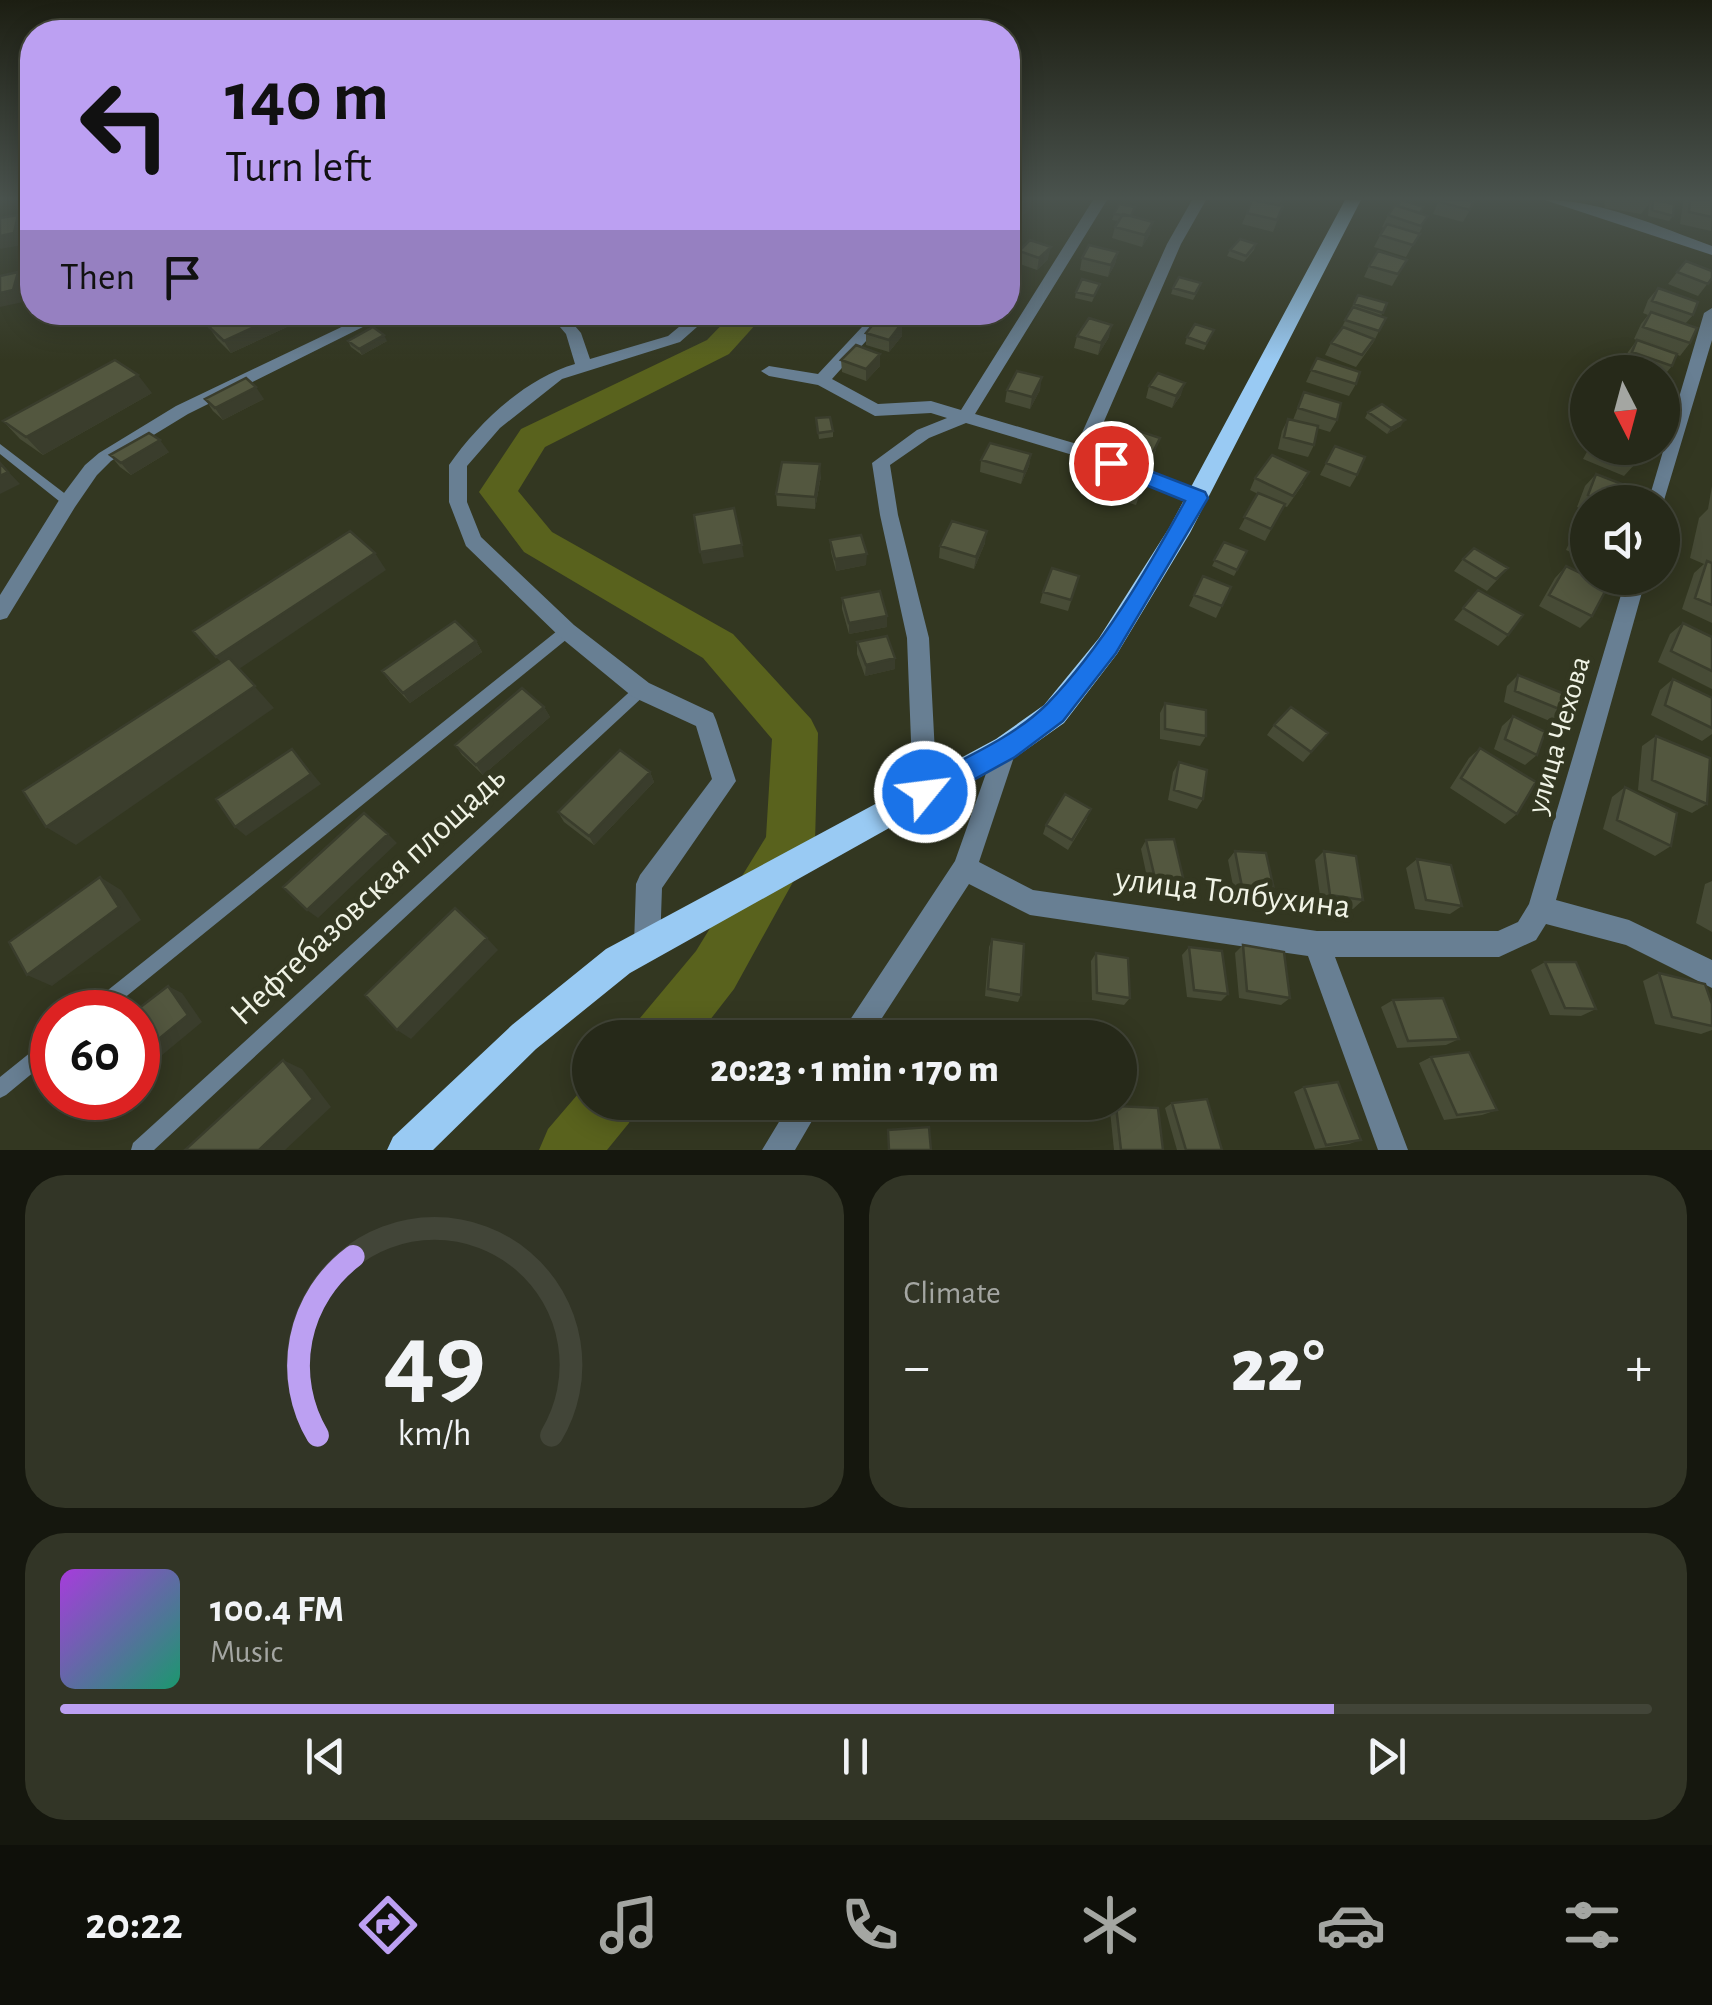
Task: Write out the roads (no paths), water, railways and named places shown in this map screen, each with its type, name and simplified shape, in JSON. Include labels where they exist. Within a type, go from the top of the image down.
[{"type":"main road","points":[[406,1150],[524,1036],[632,953],[1006,748],[1054,714],[1108,646],[1197,498],[1325,254]]},
{"type":"street","points":[[915,798],[918,638],[889,515],[882,462],[922,434],[966,416],[1067,254]]},
{"type":"street","points":[[1082,452],[1170,254]]},
{"type":"street","points":[[1662,485],[1712,313]]},
{"type":"street","points":[[0,612],[68,502],[90,470],[106,457],[182,410],[359,325]]},
{"type":"street","points":[[566,325],[573,332],[584,367]]},
{"type":"street","points":[[632,953],[649,884],[724,781],[706,720],[640,690],[567,632],[473,541],[458,502],[458,465],[494,424],[556,375],[674,339],[691,325]]},
{"type":"street","points":[[822,380],[874,325]]},
{"type":"street","points":[[769,370],[822,380],[875,410],[931,407],[966,416],[1082,452],[1197,498]]},
{"type":"street","name":"улица Чехова","points":[[1540,910],[1631,595]]},
{"type":"street","points":[[864,1020],[965,868],[1006,748]]},
{"type":"street","name":"улица Толбухина","points":[[965,868],[1030,902],[1317,944],[1500,944],[1527,931],[1540,910]]},
{"type":"street","points":[[1540,910],[1591,918],[1638,934],[1712,975]]},
{"type":"street","points":[[1317,944],[1393,1150]]},
{"type":"street","points":[[778,1150],[797,1120]]},
{"type":"lane","points":[[0,448],[68,502]]},
{"type":"lane","points":[[121,990],[567,632]]},
{"type":"lane","name":"Нефтебазовская площадь","points":[[140,1150],[640,690]]},
{"type":"lane","points":[[0,1089],[30,1064]]},
{"type":"waterway","points":[[675,1020],[715,970],[790,842],[795,733],[718,646],[538,542],[498,492],[533,438],[718,347],[739,325]]},
{"type":"waterway","points":[[569,1150],[593,1120]]}]
